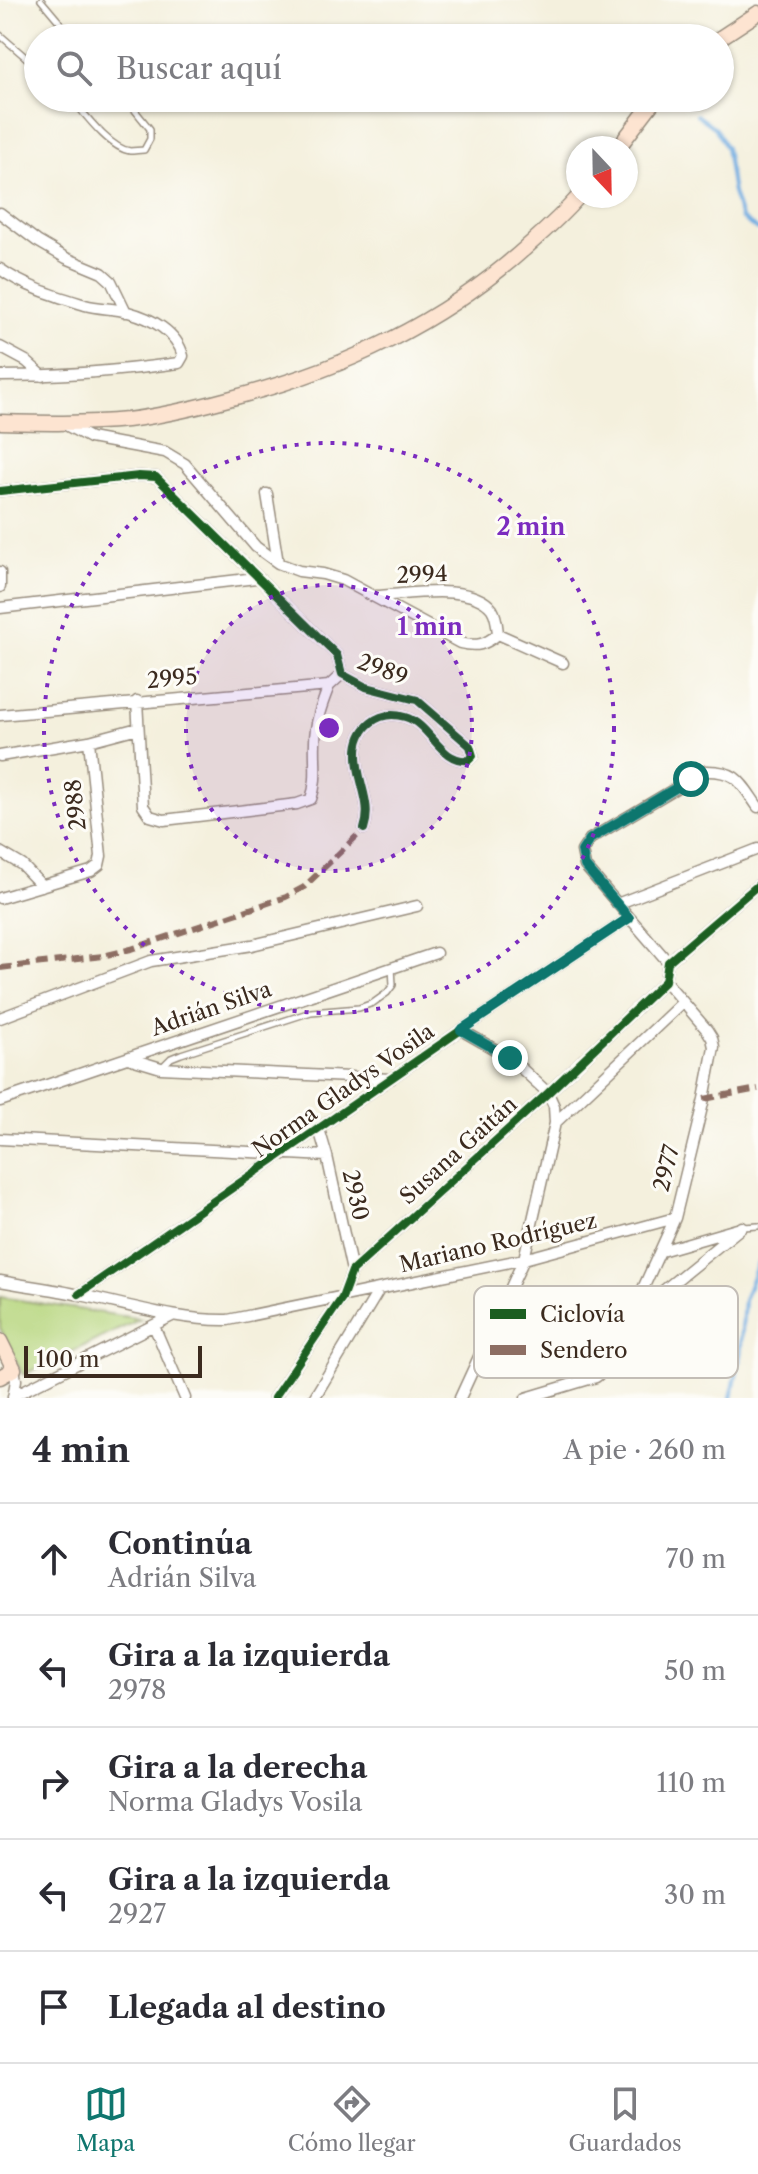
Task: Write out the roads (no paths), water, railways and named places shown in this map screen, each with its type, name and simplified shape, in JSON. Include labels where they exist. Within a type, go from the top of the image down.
[{"type":"main road","points":[[734,29],[758,13]]},
{"type":"main road","points":[[627,136],[645,112]]},
{"type":"main road","points":[[0,422],[64,424],[129,420],[269,389],[354,359],[419,326],[476,288],[518,255],[569,208]]},
{"type":"main road","points":[[0,1341],[14,1369],[0,1377]]},
{"type":"street","points":[[0,213],[37,241],[66,258],[102,273],[111,281],[126,312]]},
{"type":"street","points":[[0,269],[10,277],[49,293],[144,318],[166,330],[180,345],[183,356],[179,363],[139,368],[43,376],[0,376]]},
{"type":"street","points":[[0,347],[26,361],[43,376]]},
{"type":"street","points":[[64,424],[90,438],[165,452],[185,464],[256,547],[281,564]]},
{"type":"street","name":"2989","points":[[0,491],[139,476],[156,477],[337,655],[342,674],[366,687],[417,700],[470,746],[473,756],[460,761],[445,753],[428,732],[412,720],[382,715],[370,723],[361,734],[357,756],[368,816],[364,829]]},
{"type":"street","points":[[267,494],[281,564]]},
{"type":"street","name":"2994","points":[[281,564],[343,580],[460,643],[474,646],[487,644],[498,634],[497,619],[491,607],[474,596],[457,592],[376,596]]},
{"type":"street","points":[[0,572],[0,587]]},
{"type":"street","points":[[0,608],[256,578]]},
{"type":"street","points":[[498,634],[563,663]]},
{"type":"street","points":[[137,701],[143,806],[150,816],[164,820],[297,804],[311,799],[316,786],[317,721],[329,686],[342,674]]},
{"type":"street","name":"2995","points":[[0,715],[329,686]]},
{"type":"street","points":[[398,695],[403,703],[398,716]]},
{"type":"street","points":[[0,756],[89,741],[138,728]]},
{"type":"street","name":"2988","points":[[42,886],[91,871],[99,865],[101,856],[89,741]]},
{"type":"street","points":[[668,962],[585,866],[582,851],[590,839],[705,771],[720,770],[734,775],[758,807]]},
{"type":"street","points":[[617,904],[758,849]]},
{"type":"street","points":[[0,852],[22,865],[42,886],[0,898]]},
{"type":"street","points":[[665,981],[668,962],[758,885]]},
{"type":"street","points":[[0,1018],[151,961],[252,945],[417,906]]},
{"type":"street","name":"Norma Gladys Vosila","points":[[79,1294],[629,918]]},
{"type":"street","name":"Adrián Silva","points":[[0,1101],[436,953]]},
{"type":"street","name":"2977","points":[[645,1286],[675,1218],[714,1047],[712,1038],[665,981]]},
{"type":"street","name":"Susana Gaitán","points":[[274,1398],[342,1298],[352,1271],[548,1093],[665,981]]},
{"type":"street","points":[[555,1123],[683,1002]]},
{"type":"street","points":[[461,1030],[510,1058],[548,1093],[554,1106],[555,1123],[524,1259],[512,1286]]},
{"type":"street","points":[[128,1058],[161,1068],[391,1079]]},
{"type":"street","name":"2930","points":[[319,1129],[352,1271]]},
{"type":"street","points":[[0,1139],[327,1156]]},
{"type":"street","name":"Mariano Rodríguez","points":[[0,1281],[79,1294],[173,1316],[204,1321],[228,1320],[524,1259],[675,1218]]},
{"type":"street","points":[[661,1251],[742,1227]]},
{"type":"street","points":[[670,1286],[742,1227]]},
{"type":"street","points":[[314,1398],[379,1290]]},
{"type":"street","points":[[13,1397],[173,1316]]},
{"type":"street","points":[[154,1326],[185,1398]]},
{"type":"street","points":[[460,1398],[474,1368]]},
{"type":"street","points":[[13,1397],[14,1369]]},
{"type":"street","name":"2977","points":[[540,1396],[593,1378]]},
{"type":"street","points":[[526,1398],[540,1396]]},
{"type":"lane","points":[[41,0],[61,24]]},
{"type":"lane","points":[[0,35],[24,56]]},
{"type":"lane","points":[[83,112],[117,145],[130,151],[144,150],[150,139],[150,129],[136,112]]},
{"type":"lane","points":[[161,1068],[171,1058],[181,1054],[311,1012],[359,1008],[373,1003],[393,985],[392,967]]},
{"type":"lane","points":[[742,1227],[758,1226]]},
{"type":"waterway","points":[[697,115],[716,129],[726,148],[733,193],[741,218],[758,230]]},
{"type":"waterway","points":[[738,1368],[744,1300],[758,1263]]},
{"type":"waterway","points":[[731,1398],[736,1378]]}]
